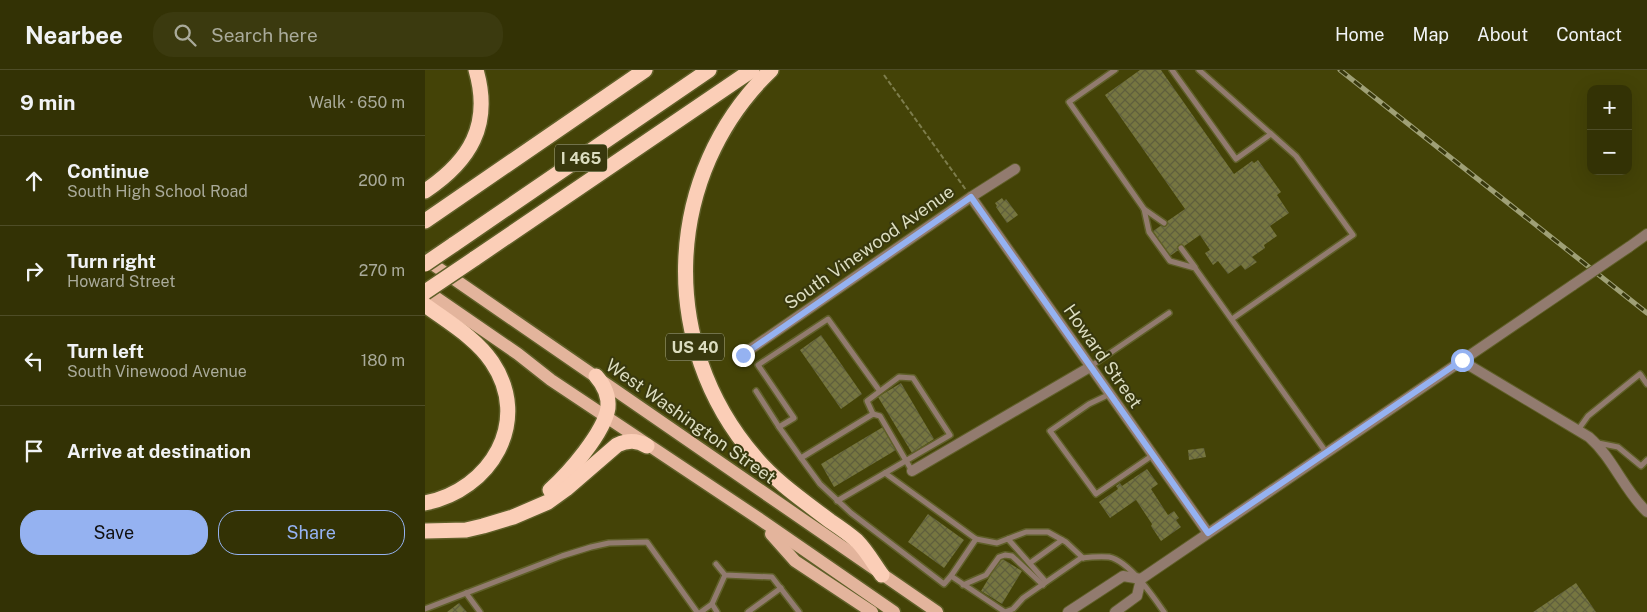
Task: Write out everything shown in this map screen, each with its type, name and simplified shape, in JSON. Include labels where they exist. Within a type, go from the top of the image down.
[{"type":"highway","points":[[425,191],[455,168],[466,154],[475,135],[479,122],[481,97],[476,70]]},
{"type":"highway","name":"I 465","points":[[425,221],[645,70]]},
{"type":"highway","name":"I 465","points":[[425,264],[709,70]]},
{"type":"highway","points":[[425,291],[752,70]]},
{"type":"highway","name":"US 40","points":[[771,70],[750,92],[723,130],[699,185],[686,247],[686,290],[691,330],[709,386],[729,424],[742,442],[756,459],[787,488],[857,541],[882,575]]},
{"type":"highway","points":[[425,305],[471,339],[492,362],[502,383],[507,411],[503,436],[493,459],[485,470],[475,480],[451,496],[425,503]]},
{"type":"highway","points":[[528,509],[559,482],[580,459],[605,416],[608,408],[607,396],[603,384],[596,376]]},
{"type":"highway","points":[[425,531],[466,530],[500,521],[547,502],[566,489],[617,445],[623,442],[637,441],[647,446]]},
{"type":"main road","name":"West Washington Street","points":[[425,259],[937,612]]},
{"type":"main road","points":[[425,291],[518,354],[551,380],[647,446],[758,518],[894,612]]},
{"type":"main road","points":[[758,518],[795,561],[872,612]]},
{"type":"street","name":"South Vinewood Avenue","points":[[743,355],[971,197],[1015,169]]},
{"type":"street","name":"Howard Street","points":[[971,197],[1208,533]]},
{"type":"street","points":[[1117,611],[1137,596],[1141,579],[1647,234]]},
{"type":"street","points":[[1462,360],[1578,430],[1595,443],[1604,452],[1635,500],[1647,512]]},
{"type":"street","points":[[912,471],[1090,366]]},
{"type":"street","points":[[1068,612],[1123,576],[1141,579]]},
{"type":"lane","points":[[1115,70],[1069,102],[1144,209],[1164,223]]},
{"type":"lane","points":[[1172,70],[1236,159],[1271,134]]},
{"type":"lane","points":[[1199,70],[1296,156],[1353,235],[1232,319]]},
{"type":"lane","points":[[1144,209],[1149,232],[1170,261],[1195,268]]},
{"type":"lane","points":[[1181,248],[1326,452]]},
{"type":"lane","points":[[1090,366],[1169,313]]},
{"type":"lane","points":[[779,427],[794,418],[758,365],[828,318],[879,390]]},
{"type":"lane","points":[[1578,430],[1588,416],[1640,374],[1647,384]]},
{"type":"lane","points":[[837,501],[951,435],[913,378],[899,377],[879,390],[867,401],[873,414]]},
{"type":"lane","points":[[756,391],[820,484],[851,513],[944,584],[976,539]]},
{"type":"lane","points":[[1110,394],[1089,404],[1050,431],[1096,494],[1153,455]]},
{"type":"lane","points":[[801,458],[873,414],[880,416],[912,471]]},
{"type":"lane","points":[[1595,443],[1617,446],[1641,466],[1647,460]]},
{"type":"lane","points":[[885,473],[976,539],[997,543],[1025,532],[1048,532],[1067,542],[1083,558]]},
{"type":"lane","points":[[1008,539],[1045,583]]},
{"type":"lane","points":[[1030,563],[1062,540]]},
{"type":"lane","points":[[425,609],[562,556],[591,547],[609,543],[647,542],[697,612]]},
{"type":"lane","points":[[963,585],[986,575],[999,557],[1005,555],[1012,556],[1045,583]]},
{"type":"lane","points":[[951,576],[1005,612],[1013,610],[1023,598],[1083,558],[1110,557],[1141,579],[1164,612]]},
{"type":"lane","points":[[716,564],[725,575],[772,577],[796,611]]},
{"type":"lane","points":[[701,612],[712,604],[725,575]]},
{"type":"lane","points":[[748,612],[781,588]]},
{"type":"lane","points":[[466,592],[481,612]]},
{"type":"lane","points":[[712,604],[717,612]]},
{"type":"path","points":[[884,75],[971,197]]},
{"type":"building","points":[[1140,70],[1161,70],[1234,174],[1252,161],[1254,163],[1258,160],[1281,192],[1277,195],[1289,213],[1270,226],[1277,236],[1252,257],[1257,262],[1245,270],[1241,265],[1228,274],[1218,261],[1213,265],[1205,253],[1210,250],[1200,235],[1170,256],[1153,231],[1185,209],[1105,95]]},
{"type":"building","points":[[1002,198],[1004,201],[1006,199],[1018,215],[1007,223],[995,203]]},
{"type":"building","points":[[821,335],[862,394],[841,409],[800,350]]},
{"type":"building","points":[[901,383],[934,439],[912,453],[878,397]]},
{"type":"building","points":[[883,427],[896,450],[834,487],[821,464]]},
{"type":"building","points":[[1204,448],[1206,457],[1189,460],[1188,450]]},
{"type":"building","points":[[1147,469],[1158,484],[1151,489],[1168,515],[1174,511],[1179,518],[1176,520],[1181,527],[1161,541],[1136,500],[1110,518],[1099,502],[1118,489],[1116,486],[1120,483],[1122,486]]},
{"type":"building","points":[[928,514],[964,540],[944,568],[908,542]]},
{"type":"building","points":[[1001,558],[1022,571],[1002,604],[981,591]]},
{"type":"building","points":[[1576,583],[1596,612],[1533,612]]},
{"type":"building","points":[[459,603],[467,612],[447,612]]},
{"type":"railway","points":[[1340,70],[1647,313]]},
{"type":"route","points":[[743,355],[971,197],[1208,533],[1462,360]]}]
